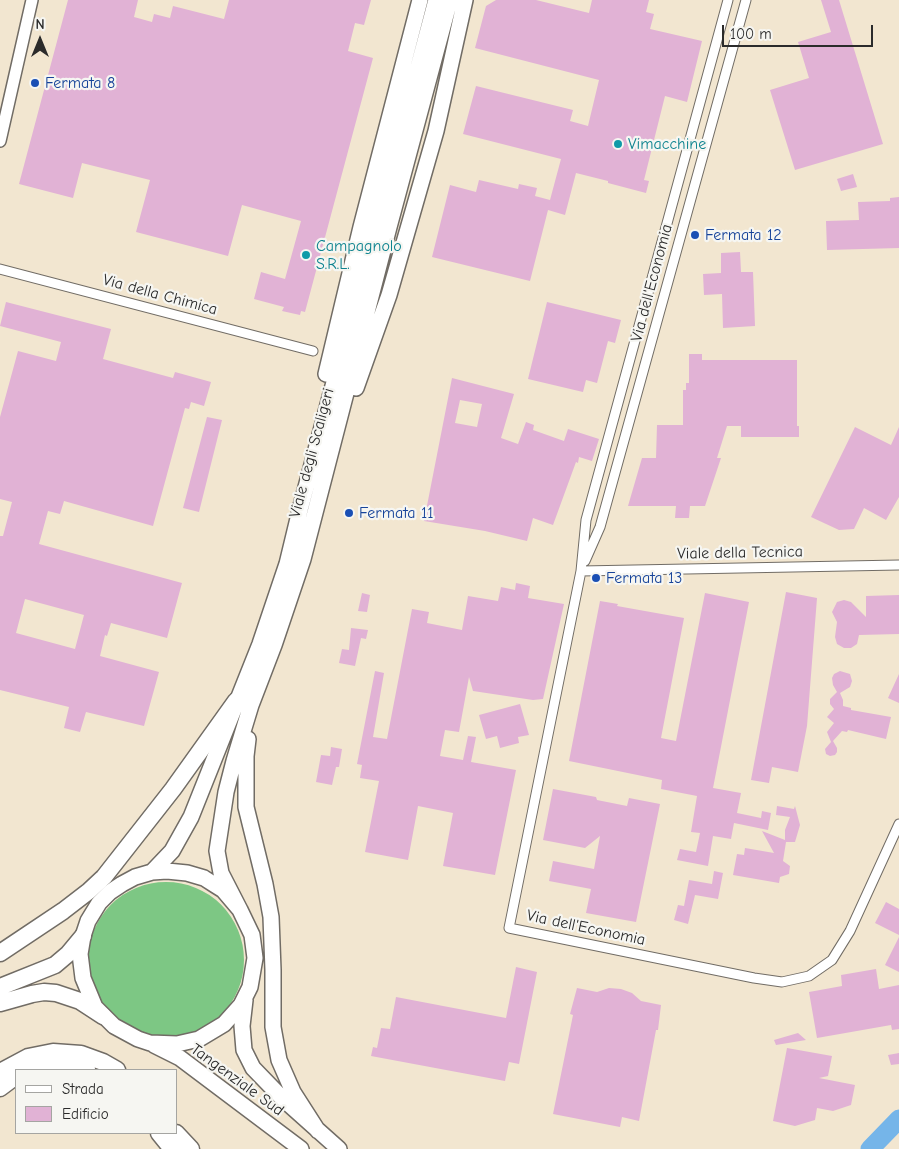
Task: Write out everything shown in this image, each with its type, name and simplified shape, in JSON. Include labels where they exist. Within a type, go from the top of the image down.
[{"type":"highway","points":[[301,506],[333,342],[420,0]]},
{"type":"highway","name":"Viale degli Scaligeri","points":[[152,872],[172,851],[191,817],[244,703],[274,646],[303,559],[436,0]]},
{"type":"highway","name":"Viale degli Scaligeri","points":[[240,910],[223,890],[204,878],[181,872],[152,872],[135,877],[110,892],[99,904],[88,921],[80,954],[83,978],[95,1007],[114,1026],[138,1039],[150,1043],[177,1044],[205,1036],[224,1024],[245,998],[250,987],[255,958],[252,935],[240,910],[221,873],[217,851],[226,792],[234,761],[244,703],[260,644],[287,564],[301,506],[450,0]]},
{"type":"highway","points":[[324,476],[389,296],[436,131],[465,0]]},
{"type":"highway","points":[[0,953],[63,911],[104,877],[244,703]]},
{"type":"highway","points":[[244,703],[246,807],[271,917],[273,1027],[280,1060],[293,1092],[318,1131]]},
{"type":"highway","points":[[0,987],[55,965],[68,954],[83,936]]},
{"type":"highway","points":[[0,1003],[32,994],[56,993],[80,1001],[103,1016]]},
{"type":"highway","name":"Tangenziale Sud","points":[[245,998],[242,1026],[244,1050],[253,1068],[339,1149]]},
{"type":"highway","name":"Tangenziale Sud","points":[[150,1043],[180,1058],[301,1149]]},
{"type":"highway","points":[[0,1072],[28,1057],[53,1052],[81,1054],[115,1069]]},
{"type":"highway","points":[[34,1069],[53,1065],[82,1069]]},
{"type":"highway","points":[[0,1088],[15,1077]]},
{"type":"highway","points":[[160,1134],[172,1149]]},
{"type":"highway","points":[[178,1134],[190,1149]]},
{"type":"street","points":[[0,141],[32,0]]},
{"type":"street","name":"Via dell'Economia","points":[[728,0],[586,520],[581,571],[509,928],[754,978],[782,982],[809,976],[832,960],[837,953],[850,931],[899,824]]},
{"type":"street","name":"Via dell'Economia","points":[[581,571],[600,527],[746,0]]},
{"type":"street","name":"Via della Chimica","points":[[0,269],[313,351]]},
{"type":"street","name":"Viale della Tecnica","points":[[581,571],[899,565]]},
{"type":"green space","points":[[166,882],[196,888],[209,895],[221,905],[231,917],[238,930],[244,960],[238,990],[231,1003],[221,1015],[209,1025],[196,1032],[166,1038],[136,1032],[123,1025],[111,1015],[101,1003],[94,990],[88,960],[94,930],[101,917],[111,905],[123,895],[136,888]]},
{"type":"building","points":[[68,0],[138,0],[134,17],[152,22],[154,14],[170,18],[173,6],[224,19],[229,0],[371,0],[364,25],[355,23],[348,51],[373,58],[305,312],[301,311],[300,315],[282,311],[284,307],[254,299],[261,272],[285,279],[301,221],[242,205],[228,256],[136,232],[150,180],[82,163],[73,198],[19,184]]},
{"type":"building","points":[[496,0],[536,0],[589,13],[592,0],[649,0],[646,12],[654,14],[650,29],[702,41],[687,102],[665,96],[644,180],[649,181],[646,193],[576,173],[565,215],[548,210],[530,281],[432,257],[450,185],[476,192],[479,180],[518,189],[519,184],[537,188],[535,196],[550,200],[561,159],[463,134],[476,86],[573,110],[570,121],[588,126],[599,80],[475,48],[486,6]]},
{"type":"building","points":[[821,0],[839,0],[883,144],[795,170],[770,90],[809,78],[798,42],[831,32]]},
{"type":"building","points":[[853,174],[857,187],[841,191],[837,179]]},
{"type":"building","points":[[899,197],[899,248],[827,250],[826,221],[859,220],[858,202],[890,201],[890,198]]},
{"type":"building","points":[[740,252],[741,272],[753,272],[755,326],[723,328],[722,294],[704,295],[703,274],[721,273],[721,253]]},
{"type":"building","points":[[6,302],[111,329],[103,359],[173,378],[175,372],[211,382],[204,406],[191,402],[189,409],[185,408],[153,526],[64,501],[60,514],[48,511],[39,544],[182,583],[167,638],[111,623],[107,636],[105,635],[100,656],[159,672],[144,726],[86,712],[80,732],[64,728],[69,707],[0,690],[0,536],[3,536],[12,502],[0,499],[0,417],[18,351],[56,361],[61,342],[0,326]],"holes":[[[25,599],[84,615],[75,649],[16,633]]]},
{"type":"building","points":[[547,302],[621,320],[615,343],[608,341],[597,383],[586,380],[583,392],[528,379]]},
{"type":"building","points":[[689,354],[702,354],[702,360],[797,360],[797,426],[799,426],[799,437],[741,437],[741,426],[727,426],[717,458],[721,458],[705,506],[690,506],[689,518],[675,518],[676,506],[628,506],[642,458],[656,458],[657,425],[683,425],[683,390],[686,390],[686,383],[689,383]]},
{"type":"building","points":[[452,378],[514,394],[501,438],[518,444],[526,422],[534,425],[533,430],[564,441],[568,429],[599,439],[592,461],[579,457],[578,463],[576,462],[553,525],[533,518],[527,541],[485,531],[424,521]],"holes":[[[460,400],[482,404],[477,427],[455,423]]]},
{"type":"building","points":[[207,417],[222,420],[199,512],[183,508]]},
{"type":"building","points":[[855,427],[891,445],[899,427],[899,497],[886,520],[864,508],[854,529],[839,530],[811,517]]},
{"type":"building","points":[[516,583],[530,586],[528,598],[564,604],[543,699],[533,700],[473,691],[469,677],[459,732],[445,730],[440,756],[463,760],[468,736],[476,737],[471,762],[516,770],[495,875],[443,866],[453,813],[418,806],[408,860],[365,852],[379,781],[360,778],[362,765],[357,764],[375,671],[384,673],[373,737],[387,739],[412,609],[429,612],[427,623],[462,630],[468,596],[498,601],[501,587],[515,590]]},
{"type":"building","points":[[786,592],[817,598],[807,726],[798,772],[772,767],[769,783],[751,780]]},
{"type":"building","points":[[362,593],[370,595],[367,612],[358,611]]},
{"type":"building","points":[[705,593],[749,602],[713,788],[741,793],[737,813],[761,818],[762,811],[771,813],[768,830],[734,823],[731,839],[713,836],[708,866],[677,860],[680,849],[696,852],[700,833],[691,832],[697,796],[661,789],[662,780],[569,761],[600,601],[618,604],[617,606],[684,618],[661,738],[676,741]]},
{"type":"building","points":[[899,595],[899,634],[859,635],[857,644],[851,648],[844,648],[837,644],[835,637],[837,622],[832,612],[837,602],[844,600],[851,602],[866,617],[866,596]]},
{"type":"building","points":[[351,628],[368,630],[366,639],[361,638],[355,666],[339,663],[342,649],[349,650]]},
{"type":"building","points":[[840,671],[850,674],[852,681],[850,687],[840,693],[843,706],[851,708],[851,710],[891,717],[886,739],[848,730],[847,732],[842,731],[833,741],[837,752],[835,755],[830,756],[826,754],[825,749],[831,742],[827,732],[834,723],[827,717],[834,709],[830,704],[830,699],[837,692],[832,678],[834,674]]},
{"type":"building","points":[[899,674],[899,703],[888,698]]},
{"type":"building","points":[[520,704],[529,735],[518,737],[519,743],[500,748],[497,736],[486,739],[479,715]]},
{"type":"building","points":[[331,747],[342,749],[339,767],[336,767],[332,785],[316,782],[321,755],[330,756]]},
{"type":"building","points":[[553,789],[596,797],[597,800],[627,806],[629,798],[660,804],[636,922],[586,913],[591,889],[549,881],[553,861],[594,869],[600,836],[585,848],[543,840]]},
{"type":"building","points":[[777,806],[794,809],[795,806],[800,825],[795,842],[786,842],[783,861],[790,866],[789,874],[780,877],[779,883],[733,875],[737,854],[744,855],[745,848],[774,853],[762,831],[785,840],[785,830],[790,817],[776,815]]},
{"type":"building","points":[[714,871],[723,873],[718,899],[695,895],[688,924],[674,920],[678,905],[684,906],[689,880],[712,884]]},
{"type":"building","points":[[886,902],[899,909],[899,935],[875,923]]},
{"type":"building","points":[[899,937],[899,972],[885,965]]},
{"type":"building","points":[[516,967],[537,972],[519,1064],[509,1062],[505,1081],[371,1056],[373,1047],[377,1048],[381,1028],[390,1029],[396,997],[506,1018]]},
{"type":"building","points":[[876,969],[879,989],[899,985],[899,1029],[892,1030],[891,1025],[817,1038],[809,992],[842,986],[841,975]]},
{"type":"building","points":[[577,988],[597,992],[609,988],[621,989],[632,993],[641,1001],[661,1005],[658,1030],[656,1030],[639,1121],[622,1117],[620,1127],[553,1114],[573,1015],[570,1014]]},
{"type":"building","points":[[798,1033],[806,1040],[776,1045],[774,1040]]},
{"type":"building","points":[[787,1048],[832,1056],[828,1076],[819,1078],[855,1085],[851,1105],[833,1111],[817,1108],[815,1120],[795,1126],[773,1121]]},
{"type":"building","points":[[899,1053],[899,1064],[891,1065],[888,1055]]},
{"type":"waterway","points":[[870,1149],[899,1119]]},
{"type":"place","name":"Fermata 8","points":[[35,83]]},
{"type":"place","name":"Vimacchine","points":[[618,144]]},
{"type":"place","name":"Fermata 12","points":[[695,235]]},
{"type":"place","name":"Campagnolo S.R.L.","points":[[306,255]]},
{"type":"place","name":"Fermata 11","points":[[349,513]]},
{"type":"place","name":"Fermata 13","points":[[596,578]]}]
